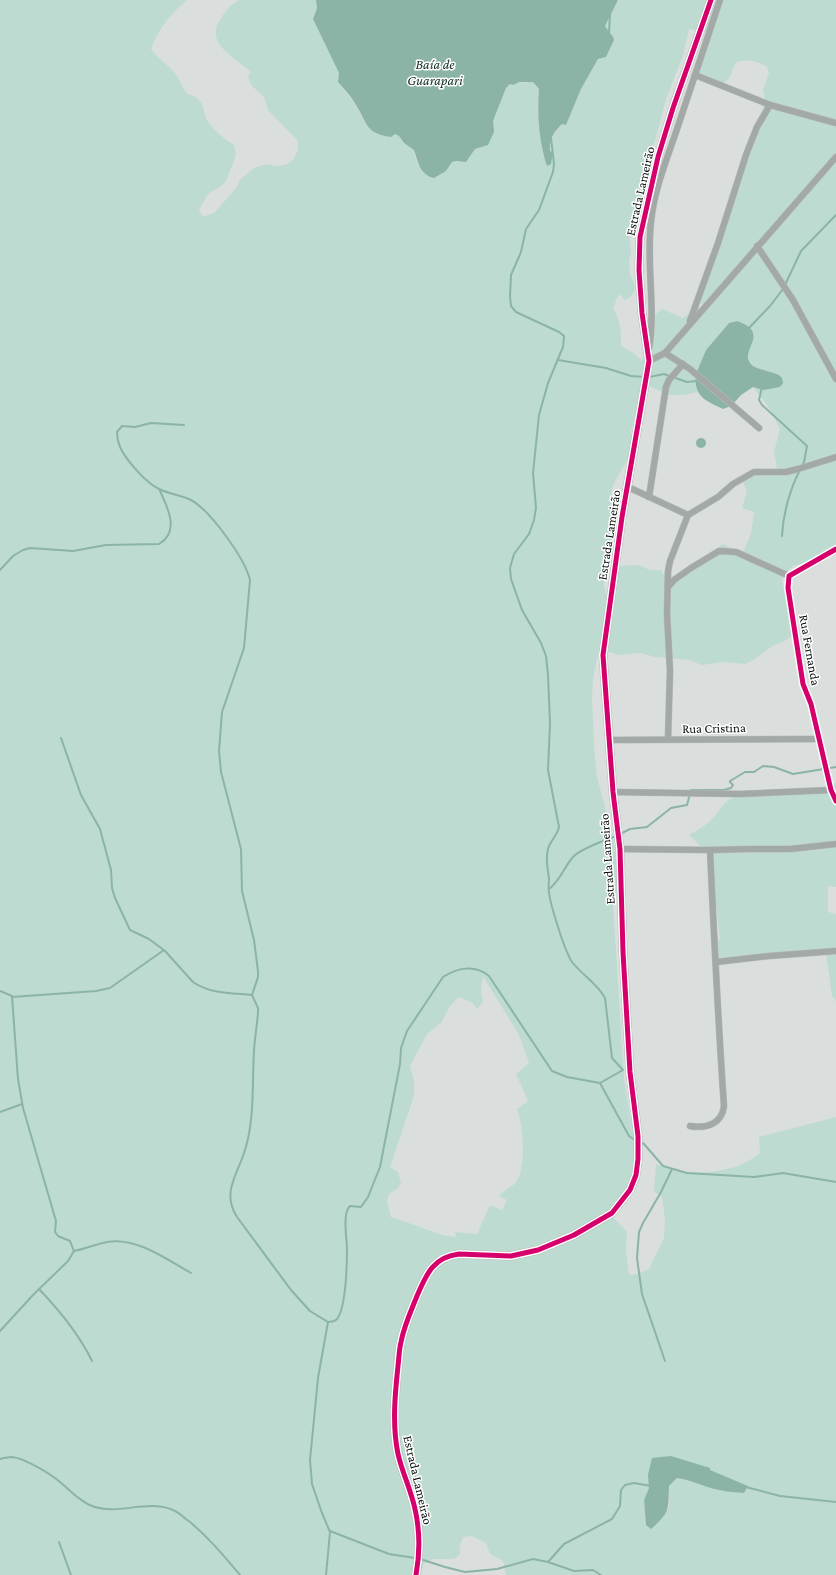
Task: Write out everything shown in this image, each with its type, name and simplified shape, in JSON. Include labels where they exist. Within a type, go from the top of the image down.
[{"type":"street","name":"Estrada Lameirão","points":[[416,1575],[419,1540],[418,1524],[415,1508],[398,1455],[395,1422],[396,1379],[400,1343],[407,1320],[424,1280],[436,1263],[450,1255],[510,1256],[538,1250],[574,1235],[612,1213],[630,1190],[636,1175],[638,1136],[630,1072],[624,967],[620,849],[612,792],[603,655],[613,576],[649,358],[642,312],[639,270],[640,237],[658,157],[673,108],[711,0]]},
{"type":"street","points":[[720,0],[664,167],[656,196],[651,222],[650,247],[652,321],[649,358],[665,353],[836,157]]},
{"type":"street","points":[[695,75],[770,105],[836,123]]},
{"type":"street","points":[[689,324],[718,243],[746,155],[757,127],[770,105]]},
{"type":"street","points":[[757,246],[793,300],[836,379]]},
{"type":"street","points":[[665,353],[683,364],[759,428]]},
{"type":"street","points":[[649,497],[666,387],[669,380],[683,364]]},
{"type":"street","points":[[668,739],[670,671],[667,614],[670,561],[688,515],[718,497],[733,484],[754,472],[786,472],[836,457]]},
{"type":"street","points":[[628,487],[688,515]]},
{"type":"street","points":[[668,586],[691,568],[719,552],[736,552],[789,576],[836,549]]},
{"type":"street","name":"Rua Fernanda","points":[[789,576],[789,598],[803,684],[819,738],[831,790],[836,801]]},
{"type":"street","name":"Rua Cristina","points":[[609,740],[819,738]]},
{"type":"street","points":[[612,792],[740,794],[831,790]]},
{"type":"street","points":[[620,849],[710,850],[804,848],[836,844]]},
{"type":"street","points":[[690,1126],[701,1128],[715,1123],[723,1109],[716,995],[716,962],[710,850]]},
{"type":"street","points":[[716,962],[836,951]]},
{"type":"shaded area","points":[[0,0],[187,0],[165,22],[151,49],[174,72],[186,92],[201,102],[209,124],[215,131],[234,145],[236,155],[226,181],[220,187],[208,194],[199,210],[203,217],[214,213],[237,187],[239,181],[254,168],[266,164],[277,166],[285,165],[293,160],[298,150],[298,141],[268,110],[264,97],[251,85],[248,77],[251,72],[224,50],[216,36],[216,29],[220,20],[230,6],[239,0],[316,0],[317,8],[313,19],[339,73],[338,82],[356,105],[363,119],[399,136],[404,143],[414,150],[416,160],[421,169],[446,171],[452,162],[460,162],[467,159],[475,149],[488,145],[493,121],[506,88],[510,83],[533,82],[539,89],[538,110],[543,153],[551,164],[553,152],[550,151],[550,143],[553,136],[562,124],[566,125],[581,89],[598,59],[606,57],[613,40],[613,37],[605,26],[618,0],[836,0],[836,548],[808,562],[793,566],[783,575],[782,581],[790,621],[795,628],[795,632],[783,642],[774,645],[745,664],[724,662],[702,665],[689,660],[655,657],[640,653],[620,655],[605,651],[619,566],[638,565],[650,570],[661,570],[668,583],[723,544],[742,554],[751,534],[754,512],[742,508],[747,491],[741,478],[777,469],[774,452],[780,429],[768,406],[753,387],[763,390],[770,388],[779,375],[754,367],[748,356],[754,334],[752,330],[737,321],[729,323],[706,350],[695,383],[697,392],[684,395],[669,395],[644,384],[631,431],[631,450],[613,486],[611,495],[618,504],[615,539],[609,555],[604,587],[608,601],[593,679],[592,697],[597,777],[613,837],[619,885],[613,902],[624,1078],[630,1116],[636,1136],[636,1153],[631,1180],[610,1214],[627,1232],[626,1250],[629,1275],[634,1275],[649,1269],[664,1238],[665,1220],[662,1197],[654,1191],[656,1164],[681,1171],[710,1172],[724,1170],[750,1160],[760,1153],[759,1137],[836,1117],[836,1575],[506,1575],[503,1561],[490,1554],[486,1543],[471,1536],[463,1537],[460,1546],[460,1554],[454,1559],[433,1559],[423,1564],[421,1575],[0,1575]],"holes":[[[689,29],[707,32],[697,71],[703,77],[722,84],[729,79],[736,62],[745,61],[752,61],[763,65],[767,67],[769,73],[763,89],[765,99],[762,110],[746,145],[700,300],[702,306],[683,318],[662,309],[655,315],[649,323],[646,334],[648,343],[642,361],[635,354],[621,346],[620,327],[618,318],[613,308],[619,294],[625,300],[630,297],[636,289],[630,274],[629,261],[631,252],[629,233],[642,193],[647,160],[656,138],[666,99],[683,56]],[[483,976],[519,1035],[529,1063],[516,1074],[528,1101],[517,1109],[521,1125],[523,1146],[522,1167],[516,1182],[499,1196],[507,1200],[502,1210],[490,1205],[477,1234],[455,1232],[456,1237],[443,1235],[391,1217],[387,1201],[389,1194],[397,1189],[401,1183],[398,1172],[390,1167],[414,1096],[414,1081],[410,1066],[427,1034],[441,1023],[450,1006],[459,997],[473,1003],[477,1009],[483,1002],[481,990]],[[685,1461],[748,1486],[744,1493],[728,1492],[677,1478],[669,1486],[669,1508],[646,1525],[644,1500],[649,1488]]]},
{"type":"shaded area","points":[[836,783],[836,887],[828,886],[828,912],[836,914],[836,1001],[832,996],[826,952],[712,958],[714,945],[720,939],[710,855],[689,835],[708,822],[725,803],[736,796],[833,793],[833,785]]},
{"type":"water","name":"Baía de Guarapari","points":[[316,0],[618,0],[605,26],[614,40],[606,57],[598,59],[581,89],[566,125],[562,124],[553,136],[550,143],[550,151],[553,152],[551,164],[547,166],[540,138],[538,108],[539,89],[533,82],[520,82],[514,85],[510,84],[506,88],[493,121],[494,132],[488,145],[475,149],[466,162],[452,162],[446,171],[434,178],[423,171],[418,163],[414,150],[404,143],[399,136],[395,134],[391,137],[376,133],[368,127],[352,99],[338,82],[339,73],[313,19],[317,8]]},
{"type":"water","points":[[737,321],[748,326],[753,331],[754,337],[748,354],[749,360],[753,366],[779,375],[782,378],[783,383],[780,387],[763,390],[753,387],[741,395],[733,404],[696,374],[706,350],[729,323]]},
{"type":"water","points":[[696,375],[731,406],[723,409],[702,397],[697,388]]},
{"type":"water","points":[[699,438],[703,438],[706,443],[703,448],[699,448],[696,445],[696,441]]},
{"type":"water","points":[[671,1456],[710,1468],[710,1470],[748,1486],[744,1493],[728,1492],[677,1478],[669,1486],[668,1506],[665,1515],[651,1529],[646,1525],[644,1500],[649,1488],[648,1475],[652,1458]]},
{"type":"waterway","points":[[609,33],[610,15]]},
{"type":"waterway","points":[[184,425],[151,423],[135,427],[122,426],[117,434],[120,447],[123,452],[137,471],[148,482],[163,491],[191,500],[208,514],[234,548],[247,571],[250,580],[244,648],[222,712],[219,751],[221,772],[241,849],[242,891],[254,940],[258,971],[258,977],[252,995],[258,1008],[258,1013],[254,1050],[250,1128],[248,1141],[234,1177],[231,1200],[237,1217],[291,1290],[310,1311],[330,1322],[337,1319],[344,1296],[347,1256],[346,1214],[350,1206],[361,1207],[368,1197],[380,1167],[400,1064],[401,1048],[407,1031],[443,977],[454,971],[466,969],[478,970],[489,976],[552,1071],[567,1077],[600,1083],[623,1070],[612,1058],[605,998],[598,988],[580,971],[569,957],[550,898],[547,853],[559,827],[548,770],[550,723],[546,656],[541,643],[522,610],[511,579],[510,568],[514,554],[529,534],[534,520],[536,508],[533,473],[539,415],[548,383],[563,347],[564,336],[559,332],[516,312],[511,306],[510,296],[511,275],[521,252],[526,229],[539,210],[553,172],[554,164],[551,138]]},
{"type":"waterway","points":[[785,285],[801,251],[836,215]]},
{"type":"waterway","points":[[748,329],[770,306],[783,289]]},
{"type":"waterway","points":[[558,360],[606,368],[631,376],[645,377]]},
{"type":"waterway","points":[[649,377],[664,374],[687,382],[697,381]]},
{"type":"waterway","points":[[762,387],[759,400],[762,405],[807,446],[802,466]]},
{"type":"waterway","points":[[782,536],[788,502],[793,485],[800,470]]},
{"type":"waterway","points":[[0,570],[13,556],[30,548],[73,551],[106,545],[159,544],[165,539],[171,526],[169,512],[160,491]]},
{"type":"waterway","points":[[61,738],[81,795],[100,829],[111,870],[112,888],[130,930],[149,939],[165,951],[193,982],[200,986],[214,991],[252,995]]},
{"type":"waterway","points":[[620,834],[630,829],[647,827],[671,808],[687,805],[691,790],[724,790],[731,788],[733,785],[730,781],[745,772],[754,772],[763,766],[774,767],[793,774],[836,767]]},
{"type":"waterway","points":[[549,889],[553,886],[576,854],[593,845],[616,836]]},
{"type":"waterway","points":[[12,997],[96,991],[110,988],[164,950]]},
{"type":"waterway","points":[[0,991],[12,996],[18,1079],[23,1108],[56,1221],[55,1232],[58,1236],[70,1241],[74,1251],[68,1261],[33,1295],[0,1331]]},
{"type":"waterway","points":[[600,1083],[629,1136],[636,1141]]},
{"type":"waterway","points":[[0,1112],[22,1104]]},
{"type":"waterway","points":[[640,1142],[644,1144],[663,1166],[687,1173],[754,1177],[783,1173],[836,1182]]},
{"type":"waterway","points":[[665,1361],[642,1294],[637,1258],[639,1232],[672,1169]]},
{"type":"waterway","points":[[74,1251],[107,1242],[118,1241],[129,1243],[151,1250],[191,1273]]},
{"type":"waterway","points":[[39,1289],[68,1323],[81,1341],[92,1361]]},
{"type":"waterway","points":[[326,1575],[330,1532],[312,1484],[310,1460],[318,1378],[328,1322]]},
{"type":"waterway","points":[[0,1459],[12,1457],[30,1463],[60,1482],[79,1499],[87,1504],[102,1509],[155,1506],[165,1507],[175,1511],[204,1534],[240,1575]]},
{"type":"waterway","points":[[548,1562],[564,1544],[612,1519],[620,1506],[621,1490],[625,1485],[634,1483],[651,1486]]},
{"type":"waterway","points":[[746,1487],[780,1496],[836,1502]]},
{"type":"waterway","points":[[330,1531],[389,1554],[415,1558]]},
{"type":"waterway","points":[[59,1542],[71,1575]]},
{"type":"waterway","points":[[420,1559],[465,1572],[497,1569],[533,1559],[548,1562],[574,1571],[593,1570],[601,1575]]},
{"type":"cycle path","points":[[416,1575],[419,1550],[417,1517],[398,1454],[395,1432],[395,1410],[399,1351],[402,1336],[412,1307],[427,1274],[437,1263],[450,1256],[459,1254],[511,1256],[538,1250],[574,1235],[612,1213],[630,1190],[636,1175],[638,1136],[630,1072],[623,952],[620,849],[613,792],[603,655],[622,517],[649,361],[642,313],[639,270],[640,237],[658,157],[673,108],[711,0]]},
{"type":"cycle path","points":[[836,549],[789,576],[788,588],[803,684],[811,704],[831,790],[836,801]]}]
